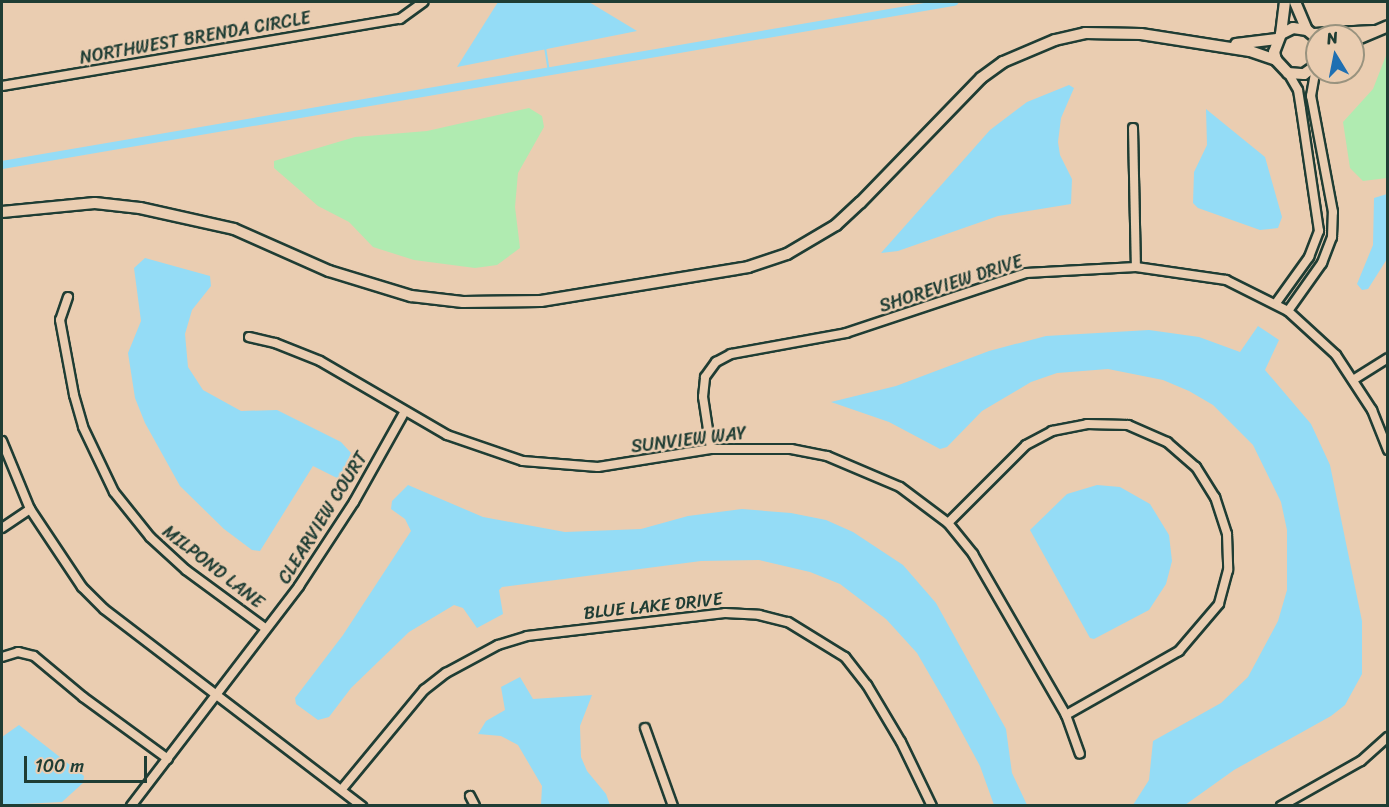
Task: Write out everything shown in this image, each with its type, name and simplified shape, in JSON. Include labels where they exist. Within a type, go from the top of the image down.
[{"type":"street","name":"NORTHWEST BRENDA CIRCLE","points":[[2,86],[400,19],[423,2]]},
{"type":"street","points":[[1276,60],[1285,2]]},
{"type":"street","points":[[1296,2],[1308,24]]},
{"type":"street","points":[[1365,35],[1388,26]]},
{"type":"street","points":[[1218,45],[1279,37],[1293,28],[1305,32]]},
{"type":"street","points":[[1365,31],[1374,31]]},
{"type":"street","points":[[2,212],[95,203],[140,208],[234,229],[338,274],[411,296],[463,302],[541,301],[748,267],[787,254],[836,225],[981,78],[1003,62],[1046,43],[1085,33],[1113,32],[1218,45],[1276,60],[1288,73],[1298,90],[1319,231],[1309,257],[1276,303]]},
{"type":"street","points":[[1288,73],[1305,73]]},
{"type":"street","points":[[1288,311],[1322,262],[1332,237],[1333,212],[1311,96],[1313,84]]},
{"type":"street","points":[[1132,128],[1136,267]]},
{"type":"street","points":[[1309,155],[1322,152]]},
{"type":"street","name":"SHOREVIEW DRIVE","points":[[711,449],[703,398],[705,377],[717,362],[731,354],[846,333],[1026,273],[1136,267],[1226,280],[1288,311],[1316,334],[1353,380],[1372,410],[1388,450]]},
{"type":"street","name":"MILPOND LANE","points":[[68,297],[60,320],[74,395],[83,427],[114,492],[150,537],[186,570],[266,628]]},
{"type":"street","name":"SUNVIEW WAY","points":[[249,337],[275,343],[320,361],[405,411],[486,450],[558,467],[598,467],[711,449],[747,446],[827,456],[900,487],[948,523],[1000,595],[1066,715],[1080,754]]},
{"type":"street","points":[[1353,380],[1388,358]]},
{"type":"street","name":"CLEARVIEW COURT","points":[[131,806],[299,586],[354,502],[405,411]]},
{"type":"street","points":[[948,523],[1026,445],[1052,431],[1088,424],[1128,425],[1167,442],[1196,467],[1215,497],[1227,534],[1228,570],[1219,604],[1179,651],[1066,715]]},
{"type":"street","points":[[2,441],[30,509],[82,587],[105,609],[362,806]]},
{"type":"street","points":[[2,528],[30,509]]},
{"type":"street","name":"BLUE LAKE DRIVE","points":[[342,789],[424,690],[446,673],[498,645],[527,636],[725,613],[759,615],[788,622],[845,657],[867,685],[901,742],[932,806]]},
{"type":"street","points":[[2,657],[18,652],[34,656],[82,697],[168,759]]},
{"type":"street","points":[[645,728],[673,806]]},
{"type":"street","points":[[1281,806],[1361,761],[1388,737]]},
{"type":"street","points":[[470,796],[475,806]]},
{"type":"green space","points":[[1387,53],[1387,178],[1363,181],[1350,168],[1343,122],[1373,89]]},
{"type":"green space","points":[[529,108],[542,116],[544,127],[518,173],[515,207],[520,248],[497,265],[475,268],[414,260],[373,247],[349,222],[318,206],[274,168],[274,161],[355,137],[427,131]]},
{"type":"water","points":[[498,2],[589,2],[637,31],[457,67]]},
{"type":"water","points":[[1069,85],[1074,88],[1061,118],[1058,142],[1060,155],[1072,179],[1071,204],[998,216],[898,251],[881,253],[990,130],[1027,102]]},
{"type":"water","points":[[1206,109],[1265,157],[1282,217],[1278,228],[1260,230],[1198,208],[1193,203],[1194,172],[1207,145]]},
{"type":"water","points":[[1387,194],[1387,259],[1368,289],[1362,290],[1357,284],[1373,245],[1374,198]]},
{"type":"water","points":[[145,258],[210,276],[211,286],[192,310],[185,334],[188,367],[203,390],[241,411],[277,410],[341,442],[351,453],[339,479],[313,466],[260,551],[252,550],[224,529],[180,486],[145,423],[135,398],[128,353],[141,321],[134,268]]},
{"type":"water","points":[[1258,326],[1279,340],[1265,370],[1311,424],[1330,465],[1362,621],[1362,674],[1345,705],[1331,716],[1234,770],[1185,805],[1133,805],[1149,780],[1153,741],[1221,703],[1248,677],[1278,621],[1287,590],[1287,530],[1281,502],[1253,445],[1213,405],[1189,391],[1163,380],[1108,369],[1057,373],[1031,382],[982,411],[947,447],[940,449],[889,422],[831,402],[896,386],[989,351],[1046,336],[1149,330],[1199,337],[1240,352]]},
{"type":"water","points":[[408,485],[483,517],[565,532],[641,529],[688,516],[742,509],[791,513],[826,520],[853,532],[903,565],[936,603],[1006,729],[1012,773],[1027,805],[994,805],[980,766],[917,653],[886,619],[840,584],[810,572],[759,560],[701,561],[502,587],[499,590],[503,614],[477,628],[463,608],[454,605],[409,632],[351,688],[329,717],[318,720],[296,704],[295,698],[343,635],[411,531],[405,519],[391,509],[392,501]]},
{"type":"water","points":[[1097,485],[1120,487],[1150,504],[1169,535],[1172,561],[1166,584],[1149,610],[1094,639],[1090,638],[1030,530],[1067,494]]},
{"type":"water","points":[[520,677],[533,699],[592,695],[580,726],[581,757],[587,771],[606,794],[610,805],[541,805],[542,786],[518,745],[501,736],[478,734],[486,721],[505,710],[501,687]]},
{"type":"water","points":[[19,725],[84,776],[83,783],[62,802],[2,805],[2,737]]},
{"type":"waterway","points":[[2,165],[954,2]]},
{"type":"waterway","points":[[545,47],[549,72]]}]
